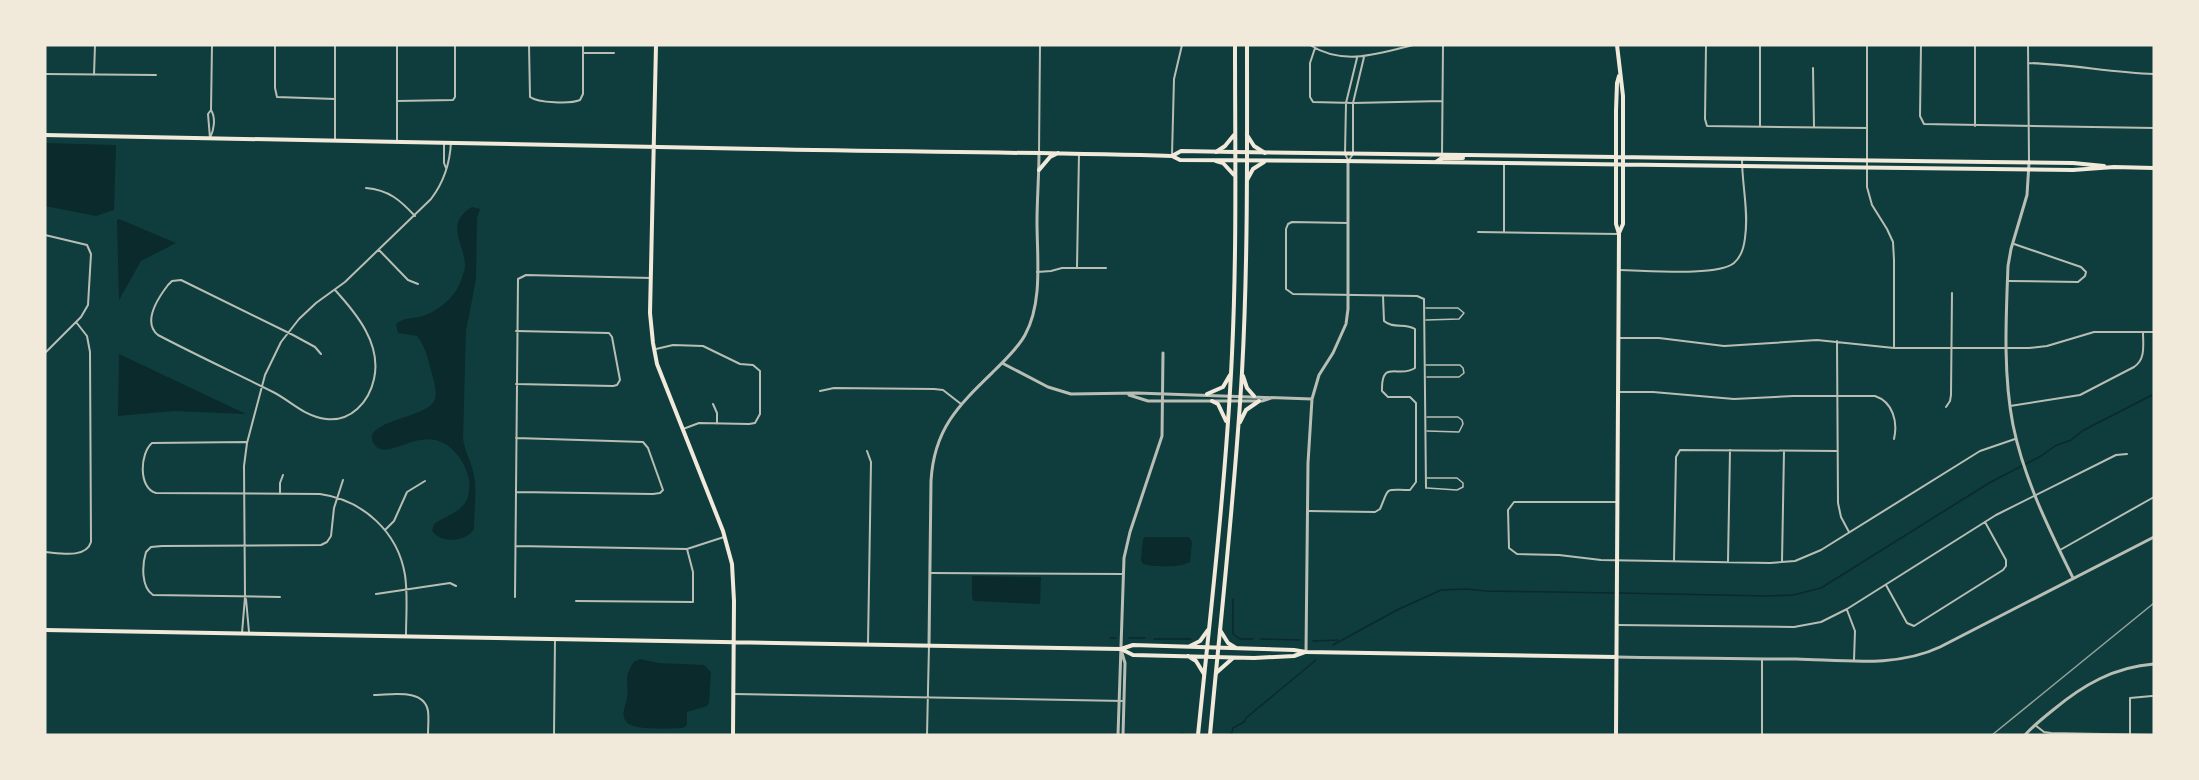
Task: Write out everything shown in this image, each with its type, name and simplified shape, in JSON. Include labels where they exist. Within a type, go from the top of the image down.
[{"type":"main road","points":[[656,45],[650,313],[654,350],[664,384],[725,537],[732,564],[734,583],[733,735]]},
{"type":"main road","points":[[1198,735],[1231,374],[1235,45]]},
{"type":"main road","points":[[1210,735],[1241,396],[1247,45]]},
{"type":"main road","points":[[1617,45],[1623,96],[1623,224],[1619,234]]},
{"type":"main road","points":[[1616,735],[1619,234],[1616,224],[1616,158],[1619,76]]},
{"type":"main road","points":[[45,135],[1079,153],[1172,156],[1180,160],[1264,162],[1348,161],[2029,170],[2154,168]]},
{"type":"main road","points":[[1216,152],[1235,135]]},
{"type":"main road","points":[[1247,135],[1254,146],[1265,153]]},
{"type":"main road","points":[[1172,156],[1180,151],[2029,163],[2080,164],[2114,168]]},
{"type":"main road","points":[[1039,170],[1050,157],[1059,153]]},
{"type":"main road","points":[[1436,163],[1442,158],[1476,155]]},
{"type":"main road","points":[[1216,160],[1223,163],[1235,176]]},
{"type":"main road","points":[[1246,181],[1252,169],[1264,162]]},
{"type":"main road","points":[[1242,372],[1247,388],[1254,396]]},
{"type":"main road","points":[[1207,394],[1223,387],[1231,374]]},
{"type":"main road","points":[[1212,401],[1218,404],[1227,423]]},
{"type":"main road","points":[[1239,426],[1246,410],[1259,401]]},
{"type":"main road","points":[[45,630],[1121,649],[1133,645],[1306,652],[1616,657]]},
{"type":"main road","points":[[1188,647],[1200,641],[1209,630]]},
{"type":"main road","points":[[1220,630],[1228,644],[1236,649]]},
{"type":"main road","points":[[1121,649],[1133,655],[1206,657],[1294,656],[1306,652]]},
{"type":"main road","points":[[1188,656],[1196,661],[1204,674]]},
{"type":"main road","points":[[1216,674],[1233,657]]},
{"type":"street","points":[[94,45],[94,75]]},
{"type":"street","points":[[210,138],[208,114],[211,110],[212,45]]},
{"type":"street","points":[[276,45],[277,97],[335,99]]},
{"type":"street","points":[[335,45],[335,140]]},
{"type":"street","points":[[397,45],[397,141]]},
{"type":"street","points":[[397,100],[454,99],[455,45]]},
{"type":"street","points":[[529,45],[530,98],[536,101],[574,102],[580,100],[583,94],[583,45]]},
{"type":"street","points":[[927,735],[931,482],[934,456],[942,432],[961,404],[1020,343],[1030,325],[1035,304],[1037,272],[1041,45]]},
{"type":"street","points":[[1172,156],[1174,79],[1182,45]]},
{"type":"street","points":[[1310,45],[1334,55],[1357,58],[1413,45]]},
{"type":"street","points":[[1442,155],[1443,45]]},
{"type":"street","points":[[1706,45],[1706,125],[1713,127],[1867,128]]},
{"type":"street","points":[[1760,45],[1760,126]]},
{"type":"street","points":[[1867,45],[1867,168],[1870,200],[1893,242],[1894,348]]},
{"type":"street","points":[[1921,45],[1920,116],[1926,125],[2154,128]]},
{"type":"street","points":[[1975,45],[1975,126]]},
{"type":"street","points":[[2028,45],[2029,170],[2026,201],[2009,257],[2010,406],[2016,438],[2035,495],[2074,578]]},
{"type":"street","points":[[1316,46],[1310,63],[1311,101],[1315,103],[1442,101]]},
{"type":"street","points":[[583,53],[614,53]]},
{"type":"street","points":[[1348,161],[1353,154],[1353,104],[1364,57]]},
{"type":"street","points":[[1306,652],[1312,399],[1319,375],[1333,353],[1346,324],[1348,161],[1345,154],[1346,103],[1357,58]]},
{"type":"street","points":[[2028,63],[2068,64],[2128,73],[2154,74]]},
{"type":"street","points":[[1814,68],[1814,127]]},
{"type":"street","points":[[45,74],[156,75]]},
{"type":"street","points":[[444,142],[446,168]]},
{"type":"street","points":[[249,633],[245,597],[244,546],[247,442],[262,386],[273,357],[288,333],[316,303],[335,290],[379,250],[415,216],[438,190],[449,163],[451,142]]},
{"type":"street","points":[[1077,267],[1079,153]]},
{"type":"street","points":[[1619,270],[1707,271],[1733,264],[1743,249],[1746,236],[1746,199],[1742,184],[1742,159]]},
{"type":"street","points":[[1504,163],[1504,232]]},
{"type":"street","points":[[366,188],[393,195],[415,216]]},
{"type":"street","points":[[1348,223],[1292,222],[1288,224],[1286,230],[1286,288],[1293,294],[1422,297],[1425,299],[1426,488]]},
{"type":"street","points":[[1479,232],[1619,234]]},
{"type":"street","points":[[45,235],[83,242],[88,246],[91,254],[89,302],[84,313],[45,353]]},
{"type":"street","points":[[2008,281],[2078,282],[2086,272],[2081,267],[2012,244]]},
{"type":"street","points":[[379,250],[408,280],[418,284]]},
{"type":"street","points":[[1037,272],[1077,267],[1106,268]]},
{"type":"street","points":[[515,597],[516,331],[519,277],[526,275],[651,278]]},
{"type":"street","points":[[321,354],[315,347],[181,280],[168,285],[151,317],[151,328],[158,334],[262,386],[311,415],[327,419],[347,416],[357,410],[366,400],[376,369],[373,350],[357,315],[335,290]]},
{"type":"street","points":[[1946,407],[1950,401],[1952,294]]},
{"type":"street","points":[[1308,511],[1375,512],[1380,510],[1385,494],[1389,490],[1410,490],[1416,482],[1416,403],[1410,397],[1388,397],[1382,391],[1384,374],[1389,371],[1411,371],[1415,368],[1415,329],[1409,325],[1389,326],[1384,321],[1383,296]]},
{"type":"street","points":[[45,552],[82,552],[88,549],[91,542],[90,351],[87,336],[76,322]]},
{"type":"street","points":[[516,331],[609,333],[612,337],[620,380],[617,385],[613,386],[516,384]]},
{"type":"street","points":[[1619,338],[1659,338],[1740,346],[1803,340],[1837,341],[1894,348],[2008,348],[2043,347],[2101,331],[2154,332]]},
{"type":"street","points":[[2010,406],[2080,395],[2134,367],[2142,358],[2143,332]]},
{"type":"street","points":[[1837,341],[1838,503],[1841,517],[1849,532]]},
{"type":"street","points":[[654,350],[673,345],[703,346],[740,363],[750,365],[758,369],[761,374],[760,414],[755,423],[699,423],[683,429]]},
{"type":"street","points":[[1118,735],[1122,573],[1126,543],[1160,444],[1164,400],[1163,353]]},
{"type":"street","points":[[1002,363],[1042,385],[1062,392],[1207,394],[1312,399]]},
{"type":"street","points":[[820,391],[834,388],[934,389],[943,390],[961,404]]},
{"type":"street","points":[[1619,392],[1664,393],[1724,399],[1871,396],[1884,400],[1889,405],[1897,428],[1894,439]]},
{"type":"street","points":[[1128,394],[1148,401],[1259,401],[1272,398]]},
{"type":"street","points":[[712,404],[716,409],[717,424]]},
{"type":"street","points":[[516,438],[643,442],[648,448],[663,490],[658,494],[516,492]]},
{"type":"street","points":[[1619,502],[1517,501],[1508,510],[1510,550],[1517,554],[1618,560],[1795,561],[1812,555],[1980,451],[2016,438]]},
{"type":"street","points":[[247,442],[156,442],[146,449],[144,482],[147,489],[152,492],[320,495],[337,498],[358,507],[385,530],[400,558],[406,590],[406,636]]},
{"type":"street","points":[[1674,561],[1676,457],[1678,452],[1681,450],[1837,451]]},
{"type":"street","points":[[1728,562],[1730,450]]},
{"type":"street","points":[[1782,562],[1784,451]]},
{"type":"street","points":[[867,452],[871,462],[868,644]]},
{"type":"street","points":[[1617,625],[1802,627],[1821,622],[1847,609],[1985,522],[2116,454],[2127,454]]},
{"type":"street","points":[[280,494],[283,475]]},
{"type":"street","points":[[280,597],[153,595],[145,586],[144,559],[148,549],[157,546],[318,546],[324,544],[331,536],[337,498],[343,480]]},
{"type":"street","points":[[385,530],[394,521],[407,492],[425,481]]},
{"type":"street","points":[[2060,550],[2154,497]]},
{"type":"street","points":[[1886,585],[1907,622],[1916,625],[2003,570],[2006,564],[1985,522]]},
{"type":"street","points":[[516,546],[687,549],[725,537]]},
{"type":"street","points":[[1616,657],[1898,660],[1926,654],[2154,537]]},
{"type":"street","points":[[576,601],[693,602],[693,572],[687,549]]},
{"type":"street","points":[[930,573],[1122,573]]},
{"type":"street","points":[[376,594],[450,583],[456,586]]},
{"type":"street","points":[[242,633],[245,597]]},
{"type":"street","points":[[1847,609],[1855,631],[1854,660]]},
{"type":"street","points":[[554,735],[555,639]]},
{"type":"street","points":[[1121,649],[1125,663],[1123,735]]},
{"type":"street","points":[[1762,659],[1762,735]]},
{"type":"street","points":[[2025,735],[2070,696],[2097,679],[2120,670],[2154,664]]},
{"type":"street","points":[[733,694],[1124,701]]},
{"type":"street","points":[[374,695],[416,695],[424,700],[428,711],[428,735]]},
{"type":"street","points":[[2130,735],[2130,698],[2152,696]]},
{"type":"street","points":[[2035,725],[2044,732],[2051,733],[2154,735]]},
{"type":"lane","points":[[1426,308],[1458,308],[1464,313],[1460,319],[1426,320]]},
{"type":"lane","points":[[1426,365],[1460,365],[1464,373],[1453,377],[1426,377]]},
{"type":"lane","points":[[1426,417],[1458,417],[1463,424],[1459,432],[1426,431]]},
{"type":"lane","points":[[1426,478],[1457,478],[1463,483],[1463,487],[1457,490],[1426,488]]},
{"type":"water","points":[[45,143],[116,145],[114,210],[96,216],[45,206]]},
{"type":"water","points":[[472,207],[480,209],[477,218],[476,279],[466,331],[463,439],[475,482],[474,529],[465,537],[447,540],[432,531],[434,524],[461,508],[468,498],[469,478],[459,457],[447,445],[434,440],[422,440],[381,449],[374,444],[372,436],[376,430],[420,412],[434,401],[435,384],[423,345],[417,336],[398,333],[396,324],[402,320],[423,316],[434,311],[450,299],[457,289],[465,265],[457,227],[464,213]]},
{"type":"water","points":[[117,220],[176,243],[141,261],[119,300]]},
{"type":"water","points":[[119,354],[246,414],[174,411],[118,416]]},
{"type":"water","points":[[1145,537],[1189,537],[1192,542],[1190,562],[1167,566],[1143,564],[1141,560]]},
{"type":"water","points":[[972,576],[1041,577],[1040,604],[974,601]]},
{"type":"water","points":[[640,659],[658,663],[704,665],[711,672],[707,706],[687,712],[687,725],[683,728],[643,728],[629,724],[623,715],[627,698],[627,676],[634,662]]},
{"type":"waterway","points":[[1619,593],[1769,596],[1793,595],[1821,588],[1989,483],[2154,394]]},
{"type":"waterway","points":[[1333,645],[1397,610],[1441,590],[1614,593]]},
{"type":"waterway","points":[[1233,599],[1233,634],[1240,639],[1253,639]]},
{"type":"waterway","points":[[1110,638],[1116,638]]},
{"type":"waterway","points":[[1129,638],[1145,638]]},
{"type":"waterway","points":[[1154,639],[1191,639]]},
{"type":"waterway","points":[[1260,639],[1300,640]]},
{"type":"waterway","points":[[1313,641],[1338,640]]},
{"type":"waterway","points":[[1224,735],[1232,733],[1233,728],[1244,722],[1316,660]]},
{"type":"railway","points":[[1992,735],[2154,603]]}]
